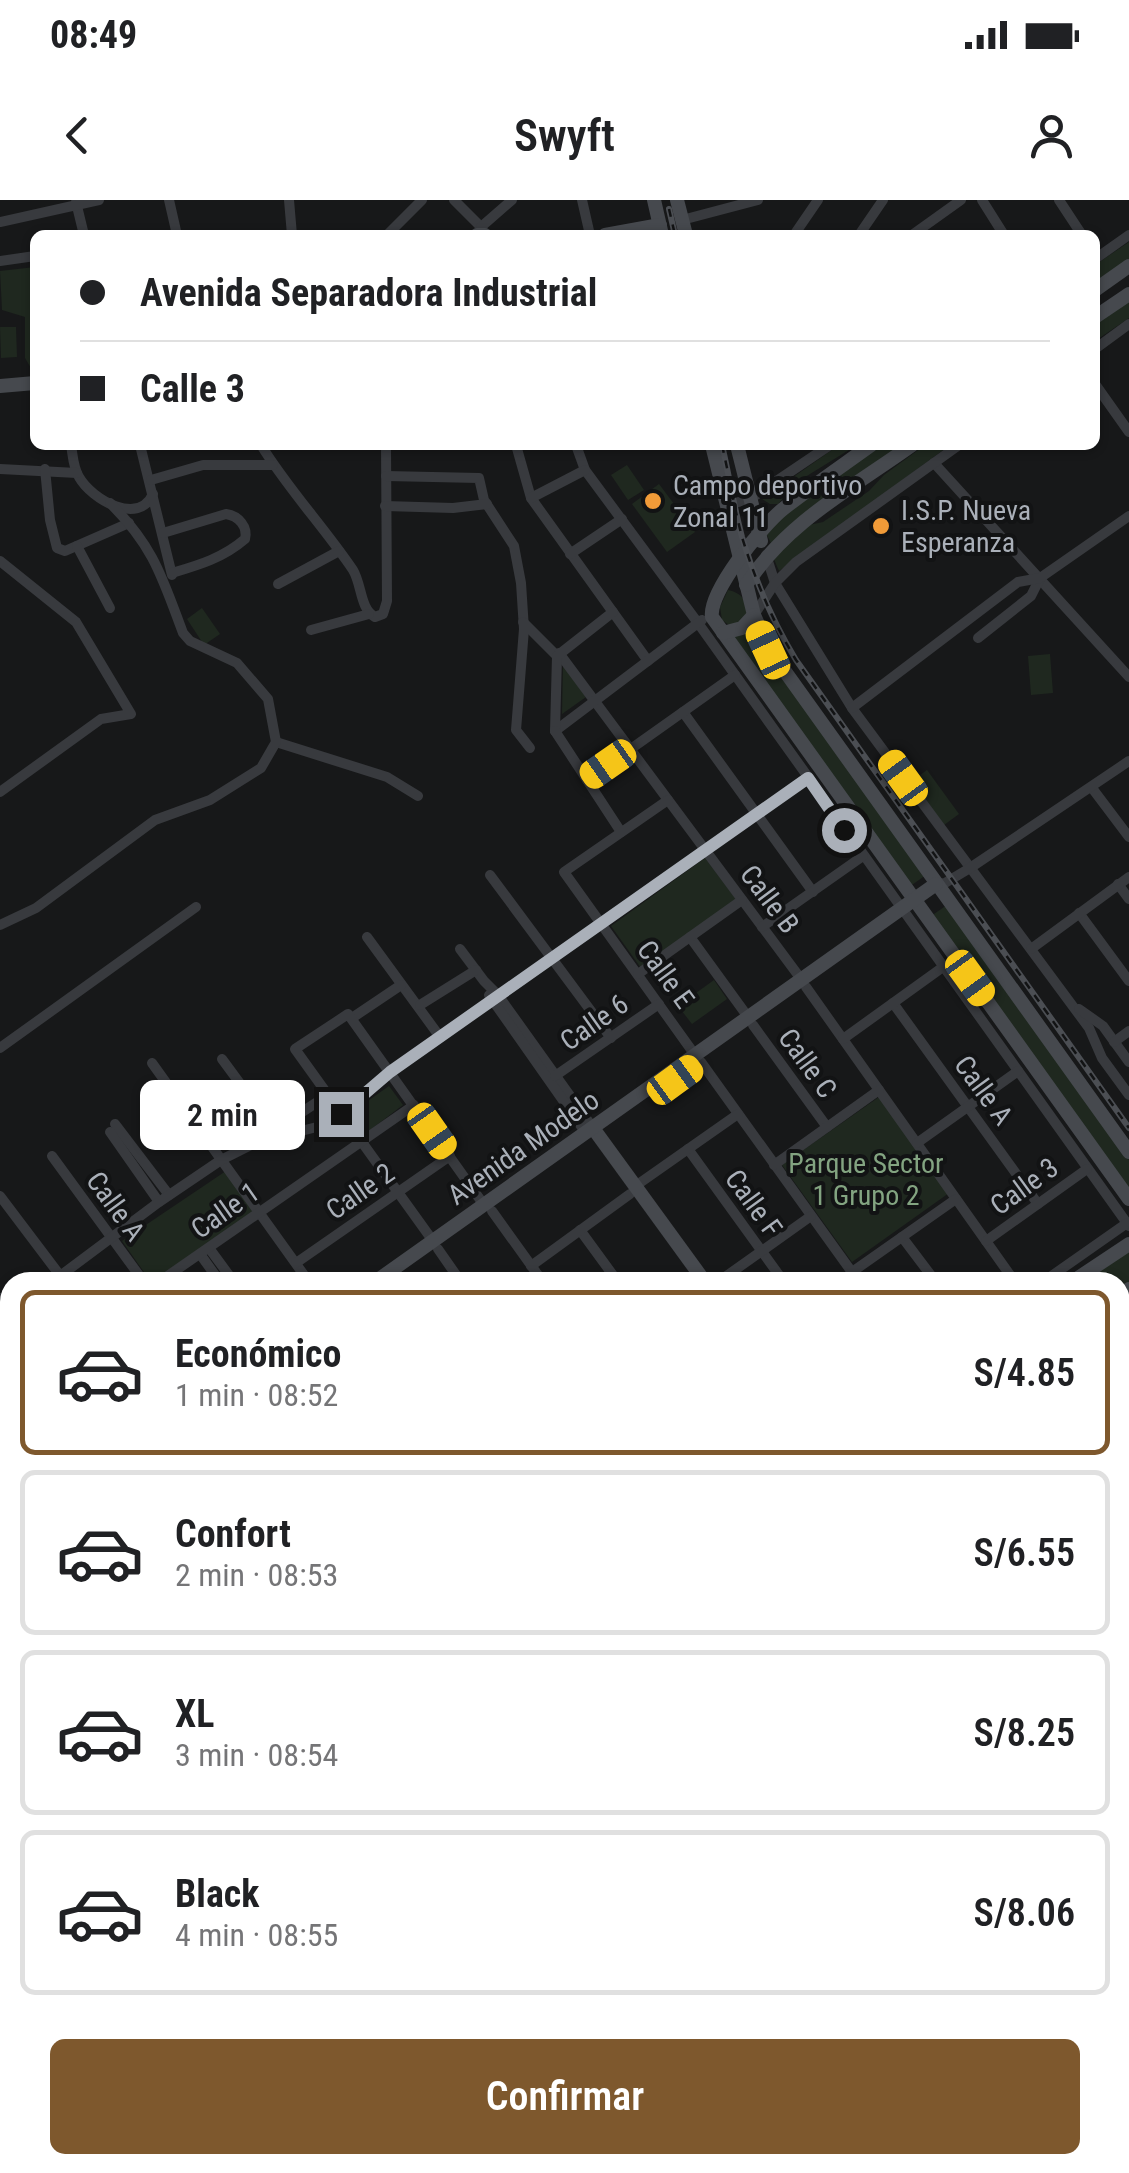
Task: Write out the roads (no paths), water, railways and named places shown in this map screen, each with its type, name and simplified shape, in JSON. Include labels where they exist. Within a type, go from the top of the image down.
[{"type":"main road","points":[[654,200],[661,230]]},
{"type":"main road","points":[[678,200],[684,227]]},
{"type":"main road","points":[[1100,286],[1129,266]]},
{"type":"main road","points":[[1100,314],[1129,294]]},
{"type":"main road","points":[[0,386],[30,383]]},
{"type":"main road","points":[[713,450],[739,562],[768,650],[1129,1152]]},
{"type":"main road","points":[[738,450],[766,555]]},
{"type":"main road","points":[[864,450],[782,510],[759,534],[722,585],[710,611],[910,907],[1129,1199]]},
{"type":"main road","points":[[723,633],[742,628],[766,555],[810,515],[905,450]]},
{"type":"main road","points":[[750,499],[782,510]]},
{"type":"main road","points":[[722,585],[738,588],[750,600]]},
{"type":"main road","name":"Avenida Modelo","points":[[403,1272],[941,886]]},
{"type":"main road","points":[[592,1135],[688,1272]]},
{"type":"main road","points":[[632,1191],[697,1272]]},
{"type":"main road","points":[[1087,1272],[1129,1244]]},
{"type":"main road","name":"Avenida Modelo","points":[[391,1272],[436,1245]]},
{"type":"street","points":[[0,222],[76,202],[100,200]]},
{"type":"street","points":[[169,200],[176,230]]},
{"type":"street","points":[[290,200],[292,230]]},
{"type":"street","points":[[391,230],[422,200]]},
{"type":"street","points":[[454,200],[479,230]]},
{"type":"street","points":[[484,230],[512,200]]},
{"type":"street","points":[[582,200],[589,230]]},
{"type":"street","points":[[684,227],[758,200]]},
{"type":"street","points":[[797,230],[818,200]]},
{"type":"street","points":[[862,230],[883,200]]},
{"type":"street","points":[[929,230],[961,200]]},
{"type":"street","points":[[982,200],[1001,230]]},
{"type":"street","points":[[1059,200],[1079,230]]},
{"type":"street","points":[[76,202],[83,230]]},
{"type":"street","points":[[1100,254],[1129,235]]},
{"type":"street","points":[[0,260],[30,257]]},
{"type":"street","points":[[1100,344],[1129,324]]},
{"type":"street","points":[[1100,391],[1129,432]]},
{"type":"street","points":[[73,450],[76,473],[100,500],[132,510],[144,506],[154,493]]},
{"type":"street","points":[[142,450],[172,572],[172,596]]},
{"type":"street","points":[[264,450],[356,576],[369,614]]},
{"type":"street","points":[[310,630],[383,614],[386,450]]},
{"type":"street","points":[[517,450],[530,498],[648,661]]},
{"type":"street","points":[[578,450],[585,470],[863,856],[910,907],[943,967],[1128,1224],[1058,1272]]},
{"type":"street","points":[[727,505],[750,499],[823,450]]},
{"type":"street","points":[[750,600],[796,562],[952,450]]},
{"type":"street","points":[[934,463],[1127,670]]},
{"type":"street","points":[[151,480],[203,465],[273,465]]},
{"type":"street","points":[[0,469],[76,473]]},
{"type":"street","points":[[44,469],[53,542],[66,551],[130,523]]},
{"type":"street","points":[[530,498],[585,470]]},
{"type":"street","points":[[386,476],[479,478],[487,504],[514,546],[521,583],[523,622],[516,730],[530,748]]},
{"type":"street","points":[[0,924],[36,908],[154,820],[235,787],[260,768],[276,742],[265,694],[236,664],[190,641],[183,633],[172,596],[140,534],[110,504]]},
{"type":"street","points":[[385,506],[453,508],[487,504]]},
{"type":"street","points":[[163,533],[226,514],[241,521],[246,532],[244,540],[234,548],[207,563],[172,572]]},
{"type":"street","points":[[852,708],[1018,582],[1040,578],[1129,516]]},
{"type":"street","points":[[570,554],[622,518]]},
{"type":"street","points":[[77,546],[110,608]]},
{"type":"street","points":[[278,584],[339,551]]},
{"type":"street","points":[[766,555],[775,583],[852,708],[1089,1028],[1102,1058],[1129,1094]]},
{"type":"street","points":[[0,561],[76,622],[131,714],[100,719],[0,792]]},
{"type":"street","points":[[978,638],[1031,596],[1040,578]]},
{"type":"street","points":[[555,731],[710,611]]},
{"type":"street","points":[[612,612],[558,654],[555,731],[621,832],[668,800]]},
{"type":"street","name":"Calle B","points":[[523,622],[558,654],[595,701],[804,983],[1008,1272]]},
{"type":"street","points":[[587,780],[735,675]]},
{"type":"street","points":[[682,712],[813,892]]},
{"type":"street","points":[[276,742],[387,778],[418,796]]},
{"type":"street","name":"Avenida Modelo","points":[[941,886],[1129,761]]},
{"type":"street","points":[[257,1142],[343,1117],[390,1072],[808,778]]},
{"type":"street","points":[[1092,788],[1125,822],[1129,837]]},
{"type":"street","name":"Calle E","points":[[621,832],[564,872],[852,1272]]},
{"type":"street","points":[[762,927],[863,856]]},
{"type":"street","points":[[490,875],[611,1038]]},
{"type":"street","points":[[1031,949],[1129,877]]},
{"type":"street","points":[[1118,884],[1129,899]]},
{"type":"street","points":[[638,974],[742,900]]},
{"type":"street","points":[[0,1048],[196,906]]},
{"type":"street","points":[[1079,914],[1129,981]]},
{"type":"street","points":[[367,937],[440,1036]]},
{"type":"street","name":"Calle C","points":[[690,937],[826,1127]]},
{"type":"street","points":[[460,948],[592,1135]]},
{"type":"street","points":[[843,1038],[943,967]]},
{"type":"street","points":[[420,1006],[476,970]]},
{"type":"street","points":[[352,1018],[401,985]]},
{"type":"street","points":[[494,997],[556,1076],[592,1135]]},
{"type":"street","points":[[1070,1002],[1121,1044],[1129,1062]]},
{"type":"street","name":"Calle A","points":[[893,1003],[1038,1204]]},
{"type":"street","name":"Calle 6","points":[[556,1076],[659,1004]]},
{"type":"street","points":[[454,1272],[295,1049],[348,1014],[536,1272]]},
{"type":"street","points":[[1121,1044],[1129,1031]]},
{"type":"street","points":[[222,1059],[274,1131]]},
{"type":"street","points":[[152,1063],[302,1272]]},
{"type":"street","points":[[917,1143],[1018,1071]]},
{"type":"street","points":[[774,1164],[879,1090]]},
{"type":"street","points":[[70,1272],[164,1199],[328,1095]]},
{"type":"street","name":"Calle 1","points":[[174,1272],[414,1106]]},
{"type":"street","points":[[531,1266],[738,1114]]},
{"type":"street","points":[[112,1128],[164,1199]]},
{"type":"street","name":"Calle F","points":[[688,1150],[777,1272]]},
{"type":"street","name":"Calle A","points":[[52,1156],[137,1272]]},
{"type":"street","name":"Calle 2","points":[[296,1264],[450,1156]]},
{"type":"street","name":"Calle 3","points":[[986,1241],[1088,1168]]},
{"type":"street","points":[[0,1196],[53,1272]]},
{"type":"street","points":[[863,1272],[902,1237],[956,1198]]},
{"type":"street","points":[[733,1272],[812,1216]]},
{"type":"street","points":[[580,1230],[611,1272]]},
{"type":"street","points":[[902,1237],[928,1272]]},
{"type":"street","points":[[204,1251],[215,1272]]},
{"type":"street","points":[[204,1251],[224,1272]]},
{"type":"railway","points":[[669,209],[674,230]]},
{"type":"railway","points":[[723,450],[747,553],[772,616],[796,660],[1129,1128]]},
{"type":"place","name":"Campo deportivo Zonal 11","points":[[653,501]]},
{"type":"place","name":"I.S.P. Nueva Esperanza","points":[[881,526]]},
{"type":"park label","name":"Parque Sector 1 Grupo 2","points":[[866,1179]]}]
